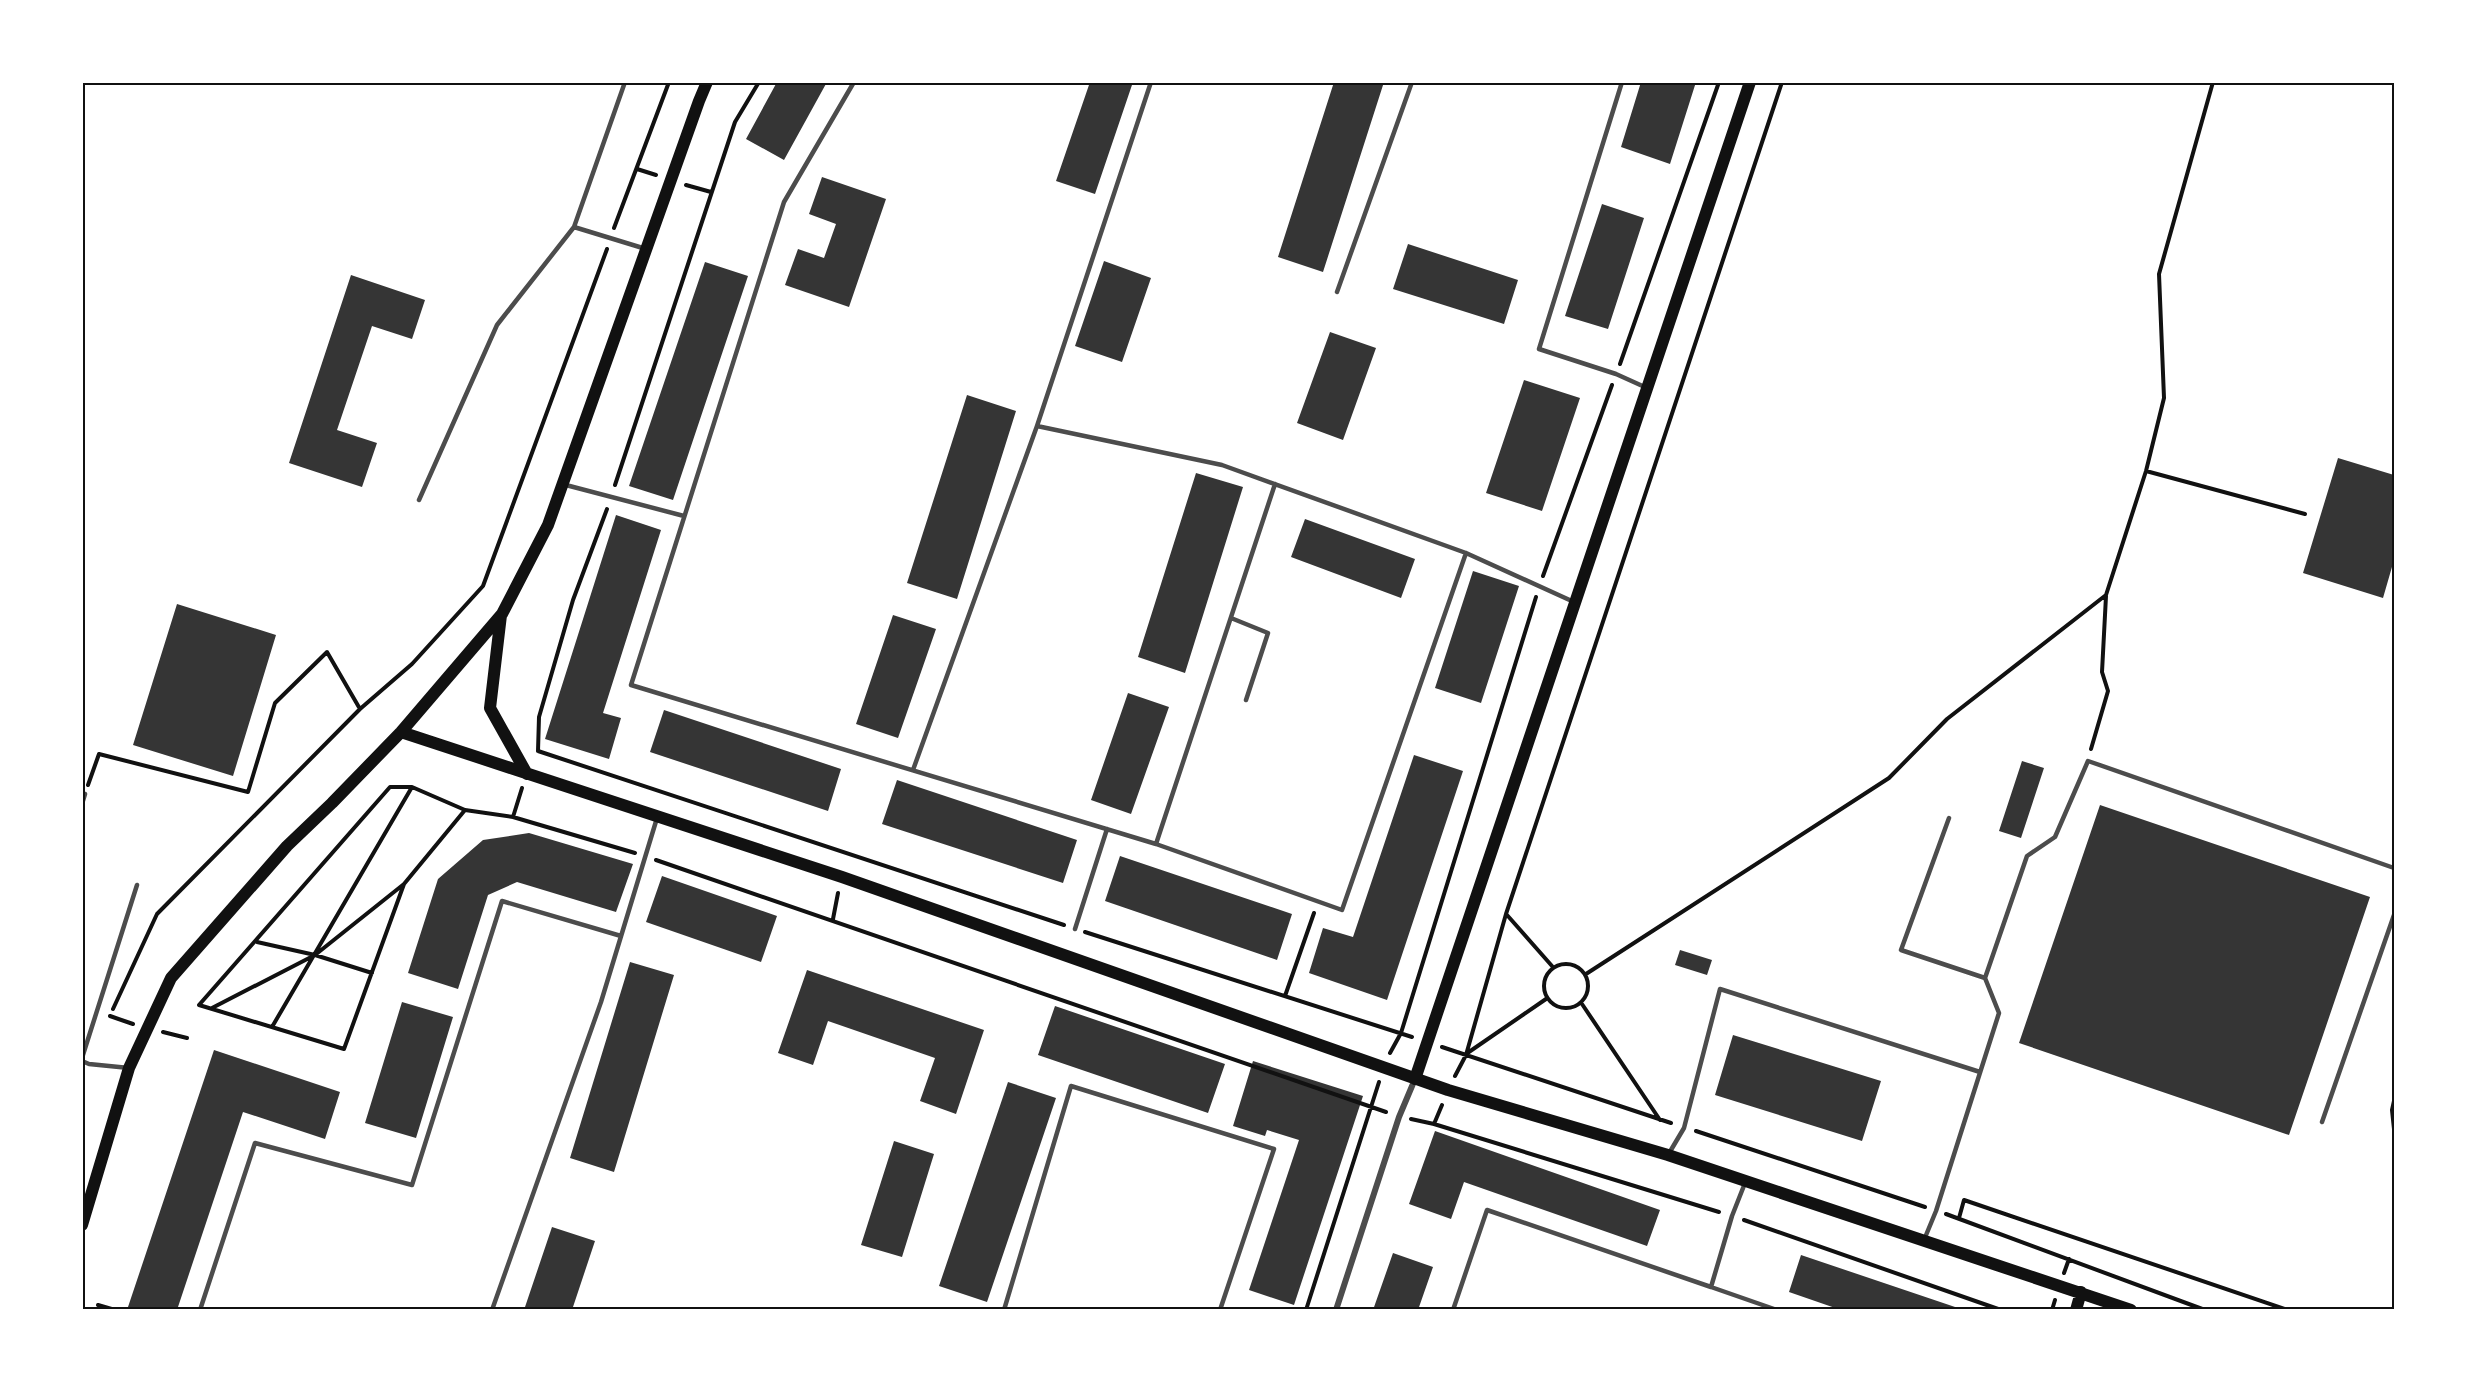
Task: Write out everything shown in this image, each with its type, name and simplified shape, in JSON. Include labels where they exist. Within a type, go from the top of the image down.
[{"type":"main road","points":[[82,1225],[129,1068],[171,978],[287,846],[401,732],[502,614],[548,525],[707,82]]},
{"type":"main road","points":[[1415,1079],[1750,82]]},
{"type":"main road","points":[[502,614],[490,708],[526,774]]},
{"type":"main road","points":[[401,732],[842,877],[1415,1079],[1668,1155],[2131,1310]]},
{"type":"main road","points":[[2076,1310],[2081,1292]]},
{"type":"street","points":[[1336,1310],[1399,1117],[1415,1079]]},
{"type":"lane","points":[[419,500],[497,325],[574,227],[625,82]]},
{"type":"lane","points":[[854,82],[784,201],[631,685],[1156,844],[1342,910],[1466,553]]},
{"type":"lane","points":[[913,770],[1037,426],[1151,82]]},
{"type":"lane","points":[[1337,292],[1412,82]]},
{"type":"lane","points":[[1622,82],[1539,349],[1616,374],[1648,388]]},
{"type":"lane","points":[[574,227],[646,249]]},
{"type":"lane","points":[[1037,426],[1222,465],[1466,553],[1576,603]]},
{"type":"lane","points":[[562,484],[684,516]]},
{"type":"lane","points":[[1156,844],[1275,484]]},
{"type":"lane","points":[[1231,618],[1268,633],[1246,700]]},
{"type":"lane","points":[[1924,1240],[1936,1211],[1999,1013],[1985,978],[2027,856],[2055,837],[2088,761],[2394,868]]},
{"type":"lane","points":[[82,804],[85,794]]},
{"type":"lane","points":[[492,1310],[602,1002],[657,818]]},
{"type":"lane","points":[[1948,818],[1901,950],[1985,978]]},
{"type":"lane","points":[[1075,929],[1107,829]]},
{"type":"lane","points":[[129,1068],[88,1064],[82,1059],[137,885]]},
{"type":"lane","points":[[200,1310],[255,1143],[412,1185],[502,901],[621,936]]},
{"type":"lane","points":[[2322,1122],[2394,915]]},
{"type":"lane","points":[[1668,1155],[1684,1128],[1720,988],[1980,1072]]},
{"type":"lane","points":[[1004,1310],[1071,1086],[1274,1149],[1220,1310]]},
{"type":"lane","points":[[1711,1287],[1732,1216],[1746,1181]]},
{"type":"lane","points":[[1453,1310],[1487,1210],[1777,1310]]},
{"type":"path","points":[[187,1038],[110,1017],[158,914],[360,709],[412,664],[483,586],[669,82]]},
{"type":"path","points":[[759,82],[735,122],[611,497],[573,600],[539,717],[538,751],[1075,929],[1401,1034],[1539,586],[1719,82]]},
{"type":"path","points":[[1466,1054],[1506,914],[1782,82]]},
{"type":"path","points":[[2088,761],[2108,691],[2102,672],[2106,595],[2146,471],[2164,398],[2159,274],[2213,82]]},
{"type":"path","points":[[2146,471],[2305,514]]},
{"type":"path","points":[[1586,974],[1889,778],[1947,719],[2106,595]]},
{"type":"path","points":[[85,794],[99,754],[248,792],[275,704],[327,652],[360,709]]},
{"type":"path","points":[[513,817],[526,774]]},
{"type":"path","points":[[404,884],[344,1049],[199,1005],[390,787],[412,787],[465,810],[513,817],[646,856],[1372,1107],[1306,1310]]},
{"type":"path","points":[[272,1027],[412,787]]},
{"type":"path","points":[[212,1009],[315,955],[404,884],[465,810]]},
{"type":"path","points":[[1285,996],[1318,901]]},
{"type":"path","points":[[1506,914],[1552,966]]},
{"type":"path","points":[[256,942],[315,955],[372,973]]},
{"type":"path","points":[[1546,999],[1563,1009],[1582,1004],[1589,990],[1586,974],[1571,963],[1552,966]]},
{"type":"path","points":[[1546,999],[1543,981],[1552,966]]},
{"type":"path","points":[[1466,1054],[1546,999]]},
{"type":"path","points":[[1582,1004],[1660,1120]]},
{"type":"path","points":[[1466,1054],[1959,1218],[2205,1310]]},
{"type":"path","points":[[2394,1101],[2392,1110],[2394,1129]]},
{"type":"path","points":[[1959,1218],[1964,1200],[2288,1310]]},
{"type":"path","points":[[98,1305],[115,1310]]},
{"type":"building","points":[[777,82],[827,82],[784,160],[746,139]]},
{"type":"building","points":[[1090,82],[1133,82],[1095,194],[1056,181]]},
{"type":"building","points":[[1334,82],[1384,82],[1323,272],[1278,257]]},
{"type":"building","points":[[1641,82],[1696,82],[1670,164],[1621,147]]},
{"type":"building","points":[[822,177],[886,199],[849,307],[785,285],[798,249],[824,258],[836,224],[809,214]]},
{"type":"building","points":[[1602,204],[1644,218],[1608,329],[1565,316]]},
{"type":"building","points":[[1408,244],[1518,280],[1504,324],[1393,289]]},
{"type":"building","points":[[1104,261],[1151,278],[1122,362],[1075,346]]},
{"type":"building","points":[[705,262],[748,276],[673,500],[629,486]]},
{"type":"building","points":[[351,275],[425,300],[412,339],[372,326],[337,430],[377,443],[362,487],[289,463]]},
{"type":"building","points":[[1330,332],[1376,348],[1343,440],[1297,423]]},
{"type":"building","points":[[1524,380],[1580,398],[1542,511],[1486,493]]},
{"type":"building","points":[[967,395],[1016,411],[957,599],[907,583]]},
{"type":"building","points":[[2338,458],[2394,475],[2394,560],[2383,598],[2303,573]]},
{"type":"building","points":[[1196,473],[1243,487],[1185,673],[1138,657]]},
{"type":"building","points":[[616,515],[661,530],[603,713],[621,718],[609,759],[545,739]]},
{"type":"building","points":[[1305,519],[1415,559],[1401,598],[1291,557]]},
{"type":"building","points":[[1473,571],[1519,586],[1481,703],[1435,688]]},
{"type":"building","points":[[177,604],[276,635],[233,776],[133,745]]},
{"type":"building","points":[[893,615],[936,629],[898,738],[856,724]]},
{"type":"building","points":[[1128,693],[1169,707],[1131,814],[1091,800]]},
{"type":"building","points":[[664,710],[841,769],[828,811],[650,752]]},
{"type":"building","points":[[1414,755],[1463,771],[1387,1000],[1309,973],[1323,928],[1353,937]]},
{"type":"building","points":[[2022,761],[2044,768],[2021,838],[1999,831]]},
{"type":"building","points":[[897,780],[1077,840],[1063,883],[882,824]]},
{"type":"building","points":[[2100,805],[2370,897],[2289,1135],[2019,1043]]},
{"type":"building","points":[[529,833],[633,864],[616,912],[517,882],[488,895],[458,989],[408,973],[438,879],[483,840]]},
{"type":"building","points":[[1120,856],[1292,914],[1277,960],[1105,901]]},
{"type":"building","points":[[662,876],[777,916],[761,962],[646,922]]},
{"type":"building","points":[[1680,950],[1712,960],[1707,975],[1675,965]]},
{"type":"building","points":[[630,962],[674,975],[614,1172],[570,1158]]},
{"type":"building","points":[[807,970],[984,1030],[956,1114],[920,1101],[935,1058],[828,1021],[813,1065],[778,1053]]},
{"type":"building","points":[[402,1002],[453,1017],[416,1138],[365,1123]]},
{"type":"building","points":[[1055,1006],[1225,1064],[1208,1113],[1038,1055]]},
{"type":"building","points":[[1733,1035],[1881,1081],[1862,1141],[1715,1095]]},
{"type":"building","points":[[214,1050],[340,1092],[325,1139],[243,1112],[177,1310],[127,1310]]},
{"type":"building","points":[[1253,1061],[1363,1096],[1294,1305],[1249,1290],[1299,1140],[1267,1130],[1265,1136],[1233,1126]]},
{"type":"building","points":[[1008,1082],[1056,1098],[987,1302],[939,1286]]},
{"type":"building","points":[[1435,1131],[1660,1210],[1647,1246],[1464,1182],[1451,1219],[1409,1204]]},
{"type":"building","points":[[894,1141],[934,1154],[902,1257],[861,1245]]},
{"type":"building","points":[[552,1227],[595,1241],[572,1310],[524,1310]]},
{"type":"building","points":[[1393,1253],[1433,1267],[1418,1310],[1373,1310]]},
{"type":"building","points":[[1801,1255],[1961,1310],[1841,1310],[1789,1292]]}]
